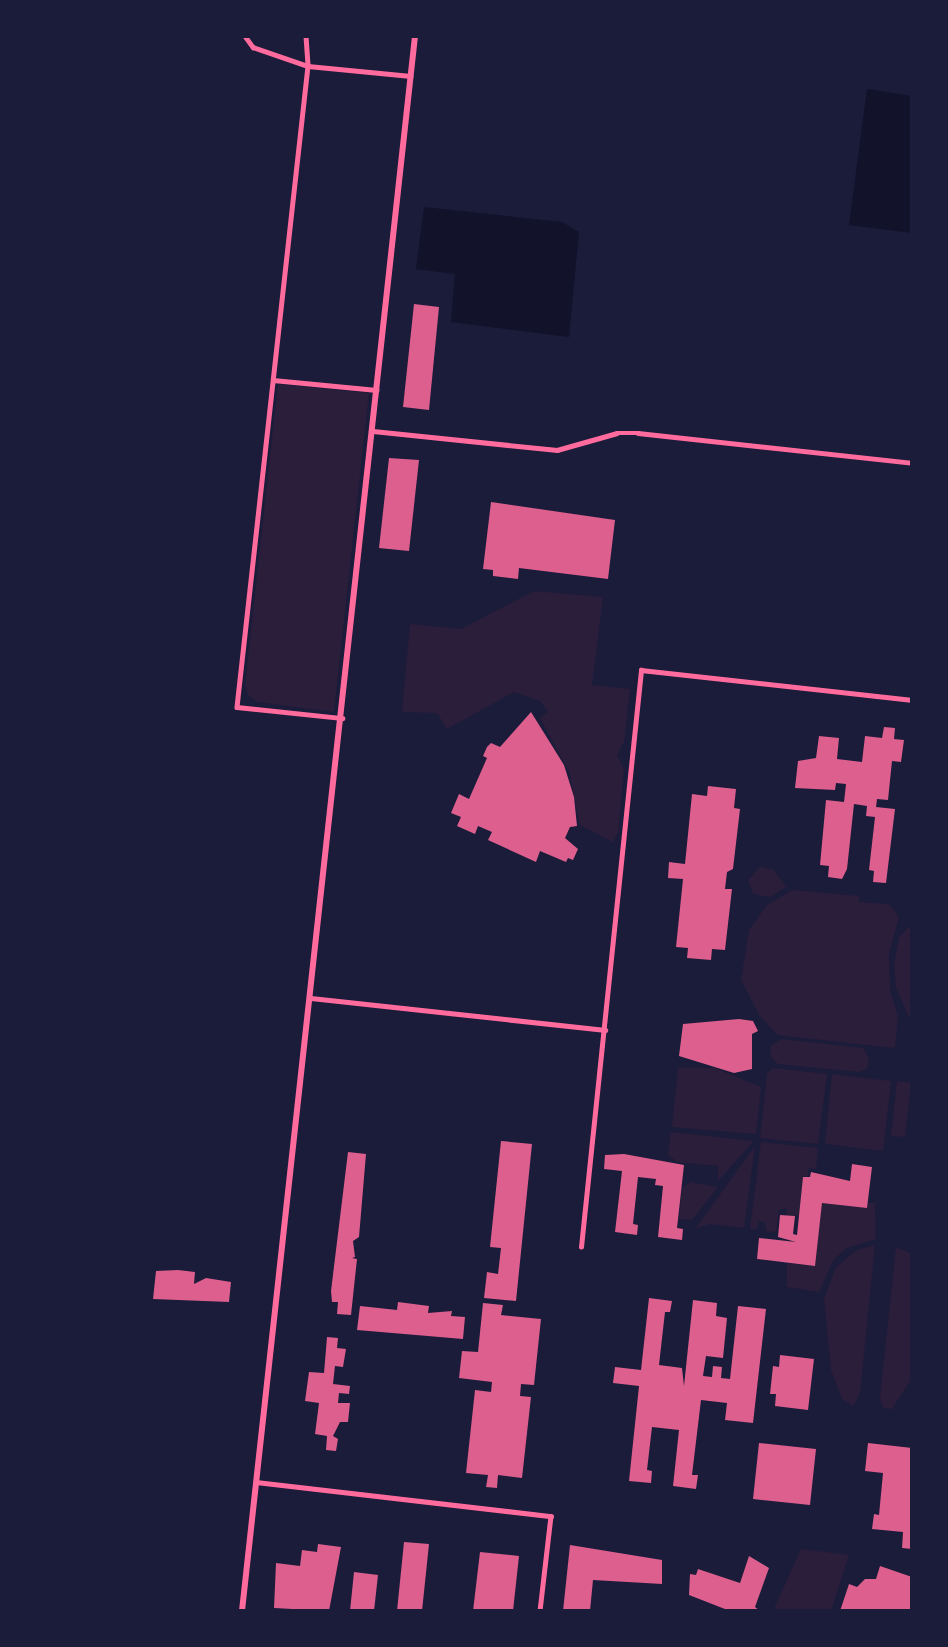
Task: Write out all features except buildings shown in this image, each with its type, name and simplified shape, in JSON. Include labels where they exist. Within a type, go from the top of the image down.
[{"type":"street","points":[[245,36],[253,47],[308,66],[411,76]]},
{"type":"street","points":[[306,36],[308,66],[237,707],[342,718]]},
{"type":"street","points":[[242,1611],[416,36]]},
{"type":"street","points":[[273,380],[377,390]]},
{"type":"street","points":[[373,431],[557,450],[617,433],[638,433],[912,463]]},
{"type":"street","points":[[581,1247],[641,670],[912,700]]},
{"type":"street","points":[[311,998],[605,1030]]},
{"type":"street","points":[[256,1482],[551,1516],[540,1611]]},
{"type":"shaded area","points":[[867,89],[912,96],[912,233],[849,225]]},
{"type":"shaded area","points":[[424,207],[562,222],[579,232],[569,337],[451,322],[455,274],[416,269]]},
{"type":"shaded area","points":[[278,384],[369,393],[334,712],[257,702],[248,695],[245,684]]},
{"type":"shaded area","points":[[534,591],[603,597],[592,685],[630,689],[624,742],[617,755],[624,769],[618,832],[613,842],[580,825],[569,772],[540,718],[548,712],[540,701],[514,692],[447,729],[437,713],[402,712],[410,624],[461,629]]},
{"type":"shaded area","points":[[760,867],[773,869],[786,887],[770,897],[753,894],[748,880]]},
{"type":"shaded area","points":[[793,890],[859,896],[859,902],[889,904],[899,917],[889,954],[890,990],[898,1017],[895,1048],[777,1035],[759,1015],[741,980],[749,930],[767,905]]},
{"type":"shaded area","points":[[912,924],[912,1024],[896,987],[894,965],[899,937]]},
{"type":"shaded area","points":[[782,1039],[863,1048],[869,1058],[867,1069],[859,1072],[778,1064],[771,1057],[770,1046]]},
{"type":"shaded area","points":[[678,1068],[715,1068],[761,1087],[756,1134],[672,1127]]},
{"type":"shaded area","points":[[773,1068],[827,1074],[818,1144],[760,1138],[767,1073]]},
{"type":"shaded area","points":[[832,1074],[891,1081],[883,1151],[825,1144]]},
{"type":"shaded area","points":[[897,1081],[911,1083],[905,1137],[891,1136]]},
{"type":"shaded area","points":[[671,1132],[754,1141],[718,1181],[718,1166],[677,1162],[668,1155]]},
{"type":"shaded area","points":[[761,1142],[818,1148],[816,1169],[809,1168],[808,1176],[803,1176],[799,1216],[787,1215],[786,1208],[779,1210],[776,1232],[766,1231],[765,1222],[759,1221],[757,1229],[750,1229]]},
{"type":"shaded area","points":[[755,1146],[744,1228],[709,1224],[695,1229]]},
{"type":"shaded area","points":[[690,1182],[718,1187],[692,1220],[679,1219],[682,1188]]},
{"type":"shaded area","points":[[822,1203],[875,1203],[876,1239],[847,1248],[834,1259],[819,1292],[787,1287],[787,1263],[814,1266]]},
{"type":"shaded area","points":[[875,1245],[860,1393],[853,1406],[842,1399],[831,1370],[824,1299],[836,1267],[857,1250]]},
{"type":"shaded area","points":[[896,1247],[912,1254],[912,1378],[892,1409],[883,1408],[880,1397]]},
{"type":"shaded area","points":[[801,1549],[849,1555],[831,1611],[773,1611]]}]
